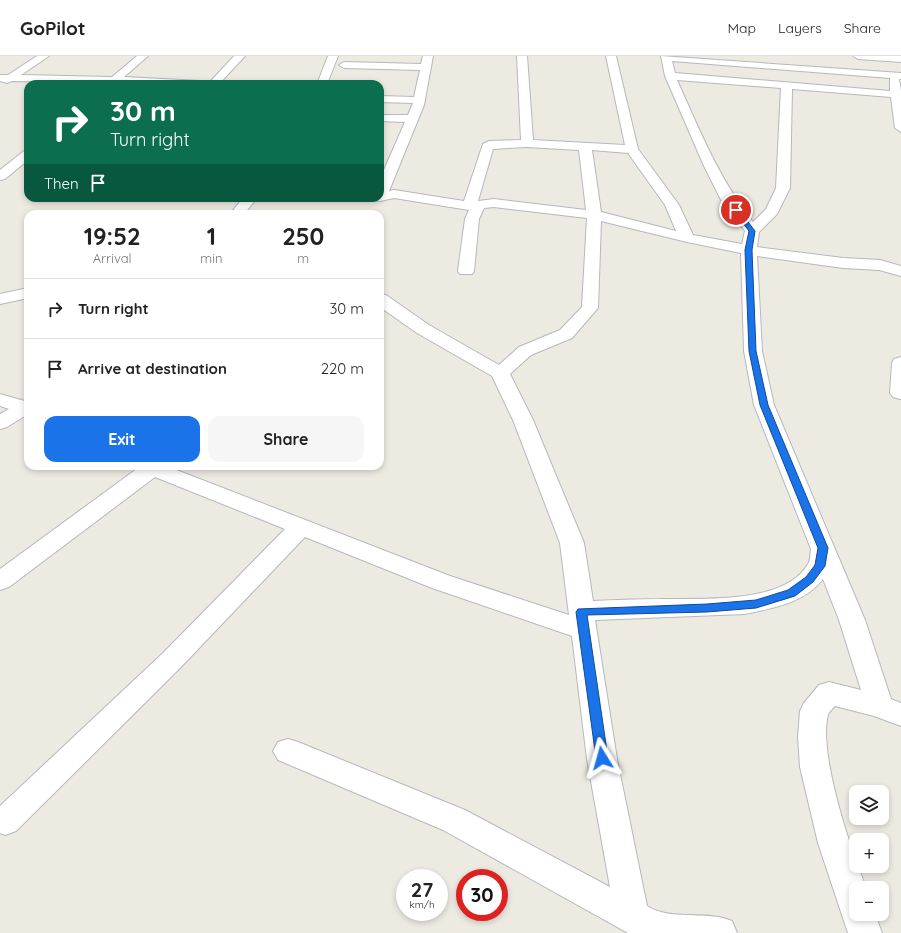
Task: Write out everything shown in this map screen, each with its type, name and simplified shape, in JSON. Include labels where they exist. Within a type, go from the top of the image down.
[{"type":"street","points":[[0,85],[5,78],[44,56]]},
{"type":"street","points":[[115,80],[143,56]]},
{"type":"street","points":[[217,80],[240,56]]},
{"type":"street","points":[[324,80],[333,56]]},
{"type":"street","points":[[522,56],[527,143]]},
{"type":"street","points":[[611,56],[632,149],[672,205],[687,238]]},
{"type":"street","points":[[858,56],[901,59]]},
{"type":"street","points":[[344,65],[427,62],[412,119],[384,188]]},
{"type":"street","points":[[668,64],[898,76],[901,128]]},
{"type":"street","points":[[668,64],[787,85],[898,94]]},
{"type":"street","points":[[668,64],[710,166],[724,193],[752,231]]},
{"type":"street","points":[[5,78],[59,80]]},
{"type":"street","points":[[787,85],[783,188],[772,211],[752,231],[749,250],[753,351],[764,405],[890,710]]},
{"type":"street","points":[[384,99],[418,100]]},
{"type":"street","points":[[384,118],[412,119]]},
{"type":"street","points":[[466,271],[472,219],[487,146],[492,144],[527,143],[632,149]]},
{"type":"street","points":[[500,373],[525,351],[566,334],[590,308],[594,215],[585,147]]},
{"type":"street","points":[[0,176],[24,157]]},
{"type":"street","points":[[384,198],[394,194],[475,206],[494,203],[594,215],[687,238],[749,250],[843,263],[880,265],[901,271]]},
{"type":"street","points":[[240,210],[247,202]]},
{"type":"street","points":[[0,299],[24,294]]},
{"type":"street","points":[[384,302],[435,336],[500,373],[523,420],[572,543],[602,758],[645,926]]},
{"type":"street","points":[[900,393],[901,363]]},
{"type":"street","points":[[0,400],[24,407]]},
{"type":"street","points":[[0,423],[24,410]]},
{"type":"street","points":[[0,581],[145,470]]},
{"type":"street","points":[[157,470],[441,582],[583,621],[756,604],[792,593],[810,580],[820,566],[823,548]]},
{"type":"street","points":[[5,821],[172,660],[301,527]]},
{"type":"street","points":[[849,887],[834,843],[815,767],[812,737],[814,711],[829,693],[890,710]]},
{"type":"street","points":[[288,751],[454,820],[645,926],[720,933]]},
{"type":"street","points":[[861,921],[865,933]]},
{"type":"route","points":[[602,758],[582,612],[655,608],[707,608],[756,604],[792,593],[810,580],[820,566],[823,548],[764,405],[753,351],[749,250],[752,231],[736,210]]}]
